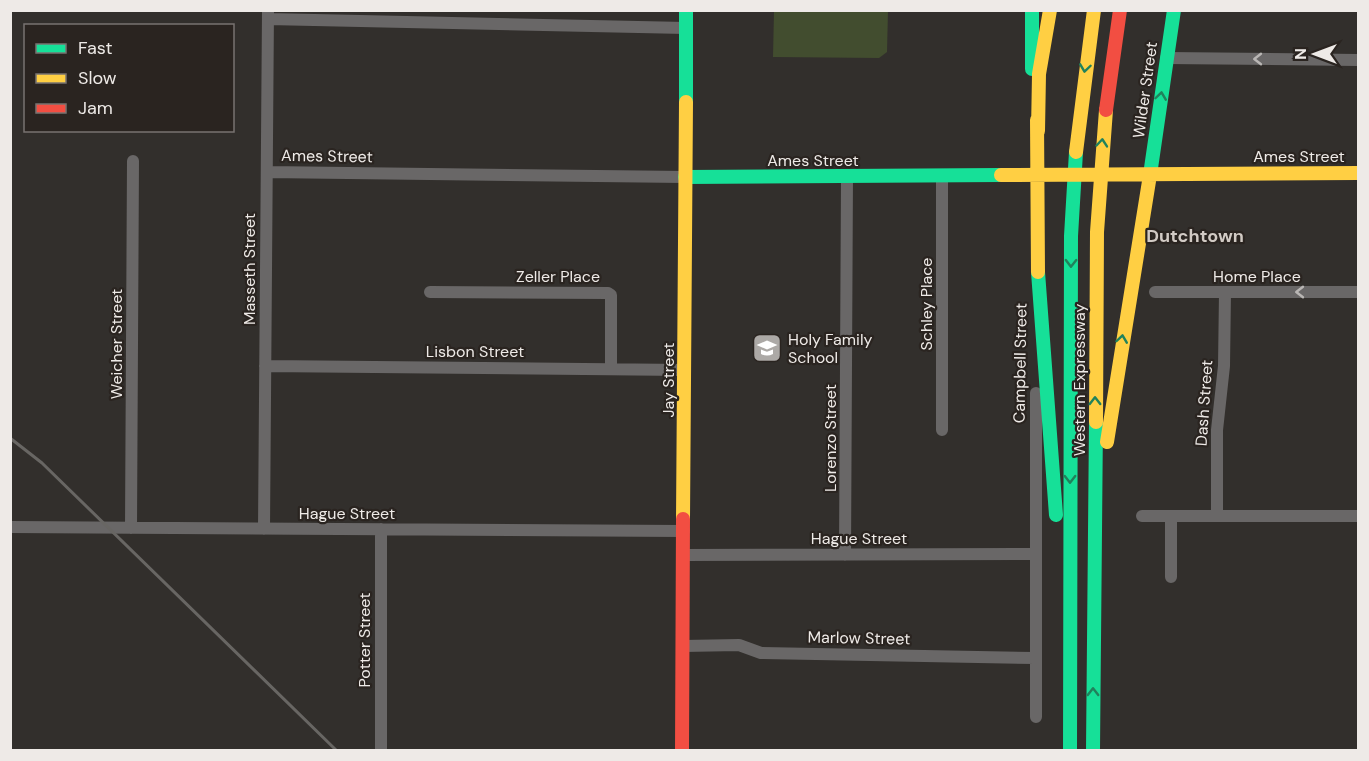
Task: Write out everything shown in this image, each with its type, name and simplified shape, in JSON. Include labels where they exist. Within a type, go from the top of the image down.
[{"type":"main road","name":"Jay Street","points":[[682,750],[686,10]]},
{"type":"main road","name":"Campbell Street","points":[[1032,10],[1032,65],[1044,176],[1038,272]]},
{"type":"main road","points":[[1038,131],[1039,74],[1050,10]]},
{"type":"main road","name":"Western Expressway","points":[[1070,750],[1071,236],[1077,137],[1094,10]]},
{"type":"main road","name":"Western Expressway","points":[[1093,750],[1098,212],[1105,113],[1120,10]]},
{"type":"main road","name":"Wilder Street","points":[[1094,606],[1106,453],[1174,10]]},
{"type":"main road","name":"Ames Street","points":[[686,177],[1359,173]]},
{"type":"main road","points":[[1038,272],[1070,708]]},
{"type":"street","points":[[268,15],[686,27]]},
{"type":"street","name":"Masseth Street","points":[[264,529],[268,15]]},
{"type":"street","points":[[1167,58],[1359,60]]},
{"type":"street","name":"Weicher Street","points":[[131,528],[133,160]]},
{"type":"street","name":"Ames Street","points":[[267,172],[686,177]]},
{"type":"street","name":"Lorenzo Street","points":[[845,555],[847,177]]},
{"type":"street","name":"Schley Place","points":[[942,177],[942,430]]},
{"type":"street","name":"Campbell Street","points":[[1036,717],[1038,272]]},
{"type":"street","name":"Zeller Place","points":[[430,292],[608,293],[611,295],[611,369]]},
{"type":"street","name":"Home Place","points":[[1155,292],[1359,292]]},
{"type":"street","name":"Dash Street","points":[[1217,516],[1217,430],[1224,374],[1225,292]]},
{"type":"street","name":"Lisbon Street","points":[[265,366],[685,370]]},
{"type":"street","points":[[1142,516],[1359,516]]},
{"type":"street","points":[[1171,516],[1171,578]]},
{"type":"street","name":"Hague Street","points":[[10,527],[684,531]]},
{"type":"street","name":"Potter Street","points":[[381,529],[381,750]]},
{"type":"street","name":"Hague Street","points":[[684,555],[1035,554]]},
{"type":"street","name":"Marlow Street","points":[[683,645],[739,645],[761,653],[1035,658]]},
{"type":"green space","points":[[774,11],[888,11],[887,52],[879,58],[773,57]]},
{"type":"railway","points":[[10,438],[42,463],[336,750]]},
{"type":"traffic: fast","points":[[686,10],[686,102]]},
{"type":"traffic: fast","points":[[1032,10],[1032,69]]},
{"type":"traffic: fast","points":[[1150,175],[1174,10]]},
{"type":"traffic: fast","points":[[1070,750],[1071,236],[1076,152]]},
{"type":"traffic: fast","points":[[685,177],[1001,175]]},
{"type":"traffic: fast","points":[[1038,272],[1056,515]]},
{"type":"traffic: fast","points":[[1093,750],[1096,422]]},
{"type":"traffic: slow","points":[[1038,131],[1039,74],[1050,10]]},
{"type":"traffic: slow","points":[[1076,152],[1094,10]]},
{"type":"traffic: slow","points":[[683,519],[686,102]]},
{"type":"traffic: slow","points":[[1096,422],[1097,232],[1106,110]]},
{"type":"traffic: slow","points":[[1037,120],[1038,272]]},
{"type":"traffic: slow","points":[[1001,175],[1358,173]]},
{"type":"traffic: slow","points":[[1107,442],[1150,175]]},
{"type":"traffic: jam","points":[[1106,110],[1120,10]]},
{"type":"traffic: jam","points":[[682,750],[683,519]]},
{"type":"place","name":"Holy Family School","points":[[767,348]]},
{"type":"district","name":"Dutchtown","points":[[1195,236]]}]
